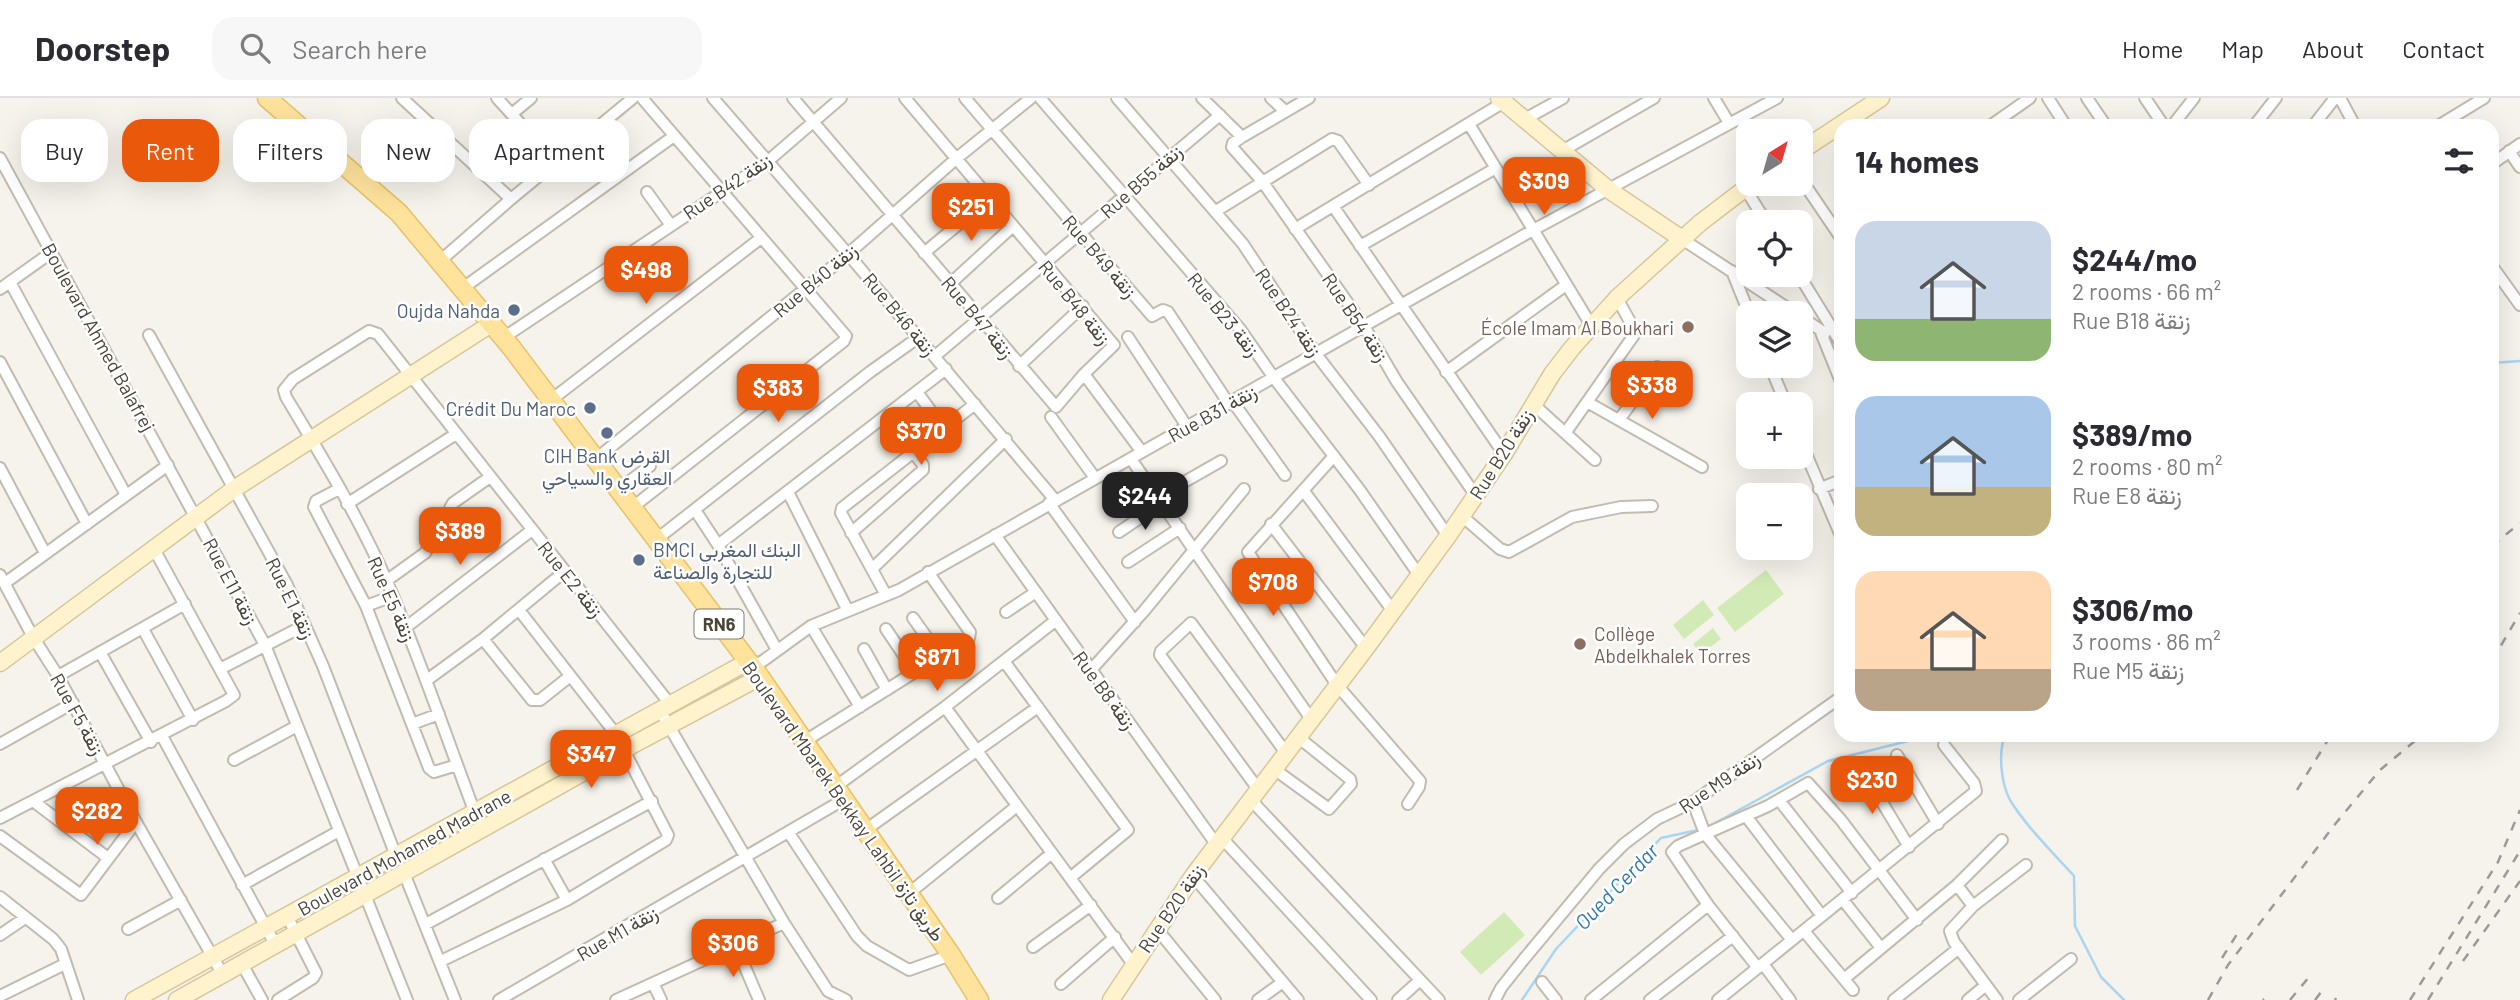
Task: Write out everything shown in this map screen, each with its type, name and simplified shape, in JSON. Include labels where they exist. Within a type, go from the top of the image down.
[{"type":"main road","name":"Boulevard Mbarek Bekkay Lahbil طريق تازة","points":[[267,98],[398,213],[497,331],[756,667],[979,1000]]},
{"type":"street","points":[[402,98],[511,199]]},
{"type":"street","points":[[497,98],[518,119]]},
{"type":"street","points":[[513,113],[531,98]]},
{"type":"street","points":[[613,98],[621,108]]},
{"type":"street","points":[[608,119],[633,98]]},
{"type":"street","points":[[633,507],[846,338],[642,98]]},
{"type":"street","name":"Rue B46 زنقة","points":[[713,98],[1006,439],[1135,622]]},
{"type":"street","name":"Rue B47 زنقة","points":[[793,98],[1019,366],[1053,412],[1095,478]]},
{"type":"street","name":"Rue B42 زنقة","points":[[497,331],[722,193],[768,161],[841,98]]},
{"type":"street","name":"Rue B48 زنقة","points":[[905,98],[1114,345],[1084,374],[1053,412]]},
{"type":"street","name":"Rue B49 زنقة","points":[[965,98],[1152,316],[1163,310],[1168,312],[1231,403]]},
{"type":"street","name":"Rue B40 زنقة","points":[[596,458],[848,254],[991,129],[1031,98]]},
{"type":"street","name":"Rue B23 زنقة","points":[[1040,98],[1228,315],[1419,575]]},
{"type":"street","name":"Rue B24 زنقة","points":[[1116,98],[1242,244],[1316,354],[1448,536]]},
{"type":"street","name":"Rue B54 زنقة","points":[[1202,98],[1220,115],[1238,140],[1233,149],[1262,181],[1364,326],[1398,382],[1476,496]]},
{"type":"street","points":[[1271,98],[1285,111]]},
{"type":"street","points":[[1238,140],[1309,98]]},
{"type":"street","points":[[1525,119],[1563,98]]},
{"type":"street","points":[[1562,150],[1654,98]]},
{"type":"street","points":[[1714,98],[1728,122]]},
{"type":"street","name":"Rue B31 زنقة","points":[[756,667],[811,626],[886,595],[1188,428],[1534,230],[1728,122],[1777,98]]},
{"type":"street","points":[[1854,119],[1881,98]]},
{"type":"street","points":[[2000,119],[2030,98]]},
{"type":"street","points":[[2048,98],[2062,119]]},
{"type":"street","points":[[2087,98],[2101,119]]},
{"type":"street","points":[[2145,98],[2159,119]]},
{"type":"street","points":[[2178,119],[2194,98]]},
{"type":"street","points":[[2260,119],[2276,98]]},
{"type":"street","points":[[2320,119],[2340,98],[2351,119]]},
{"type":"street","points":[[2450,119],[2484,98]]},
{"type":"street","points":[[1295,229],[1469,124],[1501,100],[1609,190],[1777,301]]},
{"type":"street","name":"Rue B55 زنقة","points":[[935,356],[1220,115]]},
{"type":"street","points":[[1469,124],[1591,325]]},
{"type":"street","points":[[1813,145],[1834,134]]},
{"type":"street","points":[[463,288],[674,136]]},
{"type":"street","points":[[1216,211],[1334,139],[1369,185]]},
{"type":"street","points":[[2499,158],[2520,144]]},
{"type":"street","points":[[2509,151],[2520,167]]},
{"type":"street","name":"Boulevard Ahmed Balafrej","points":[[0,158],[197,517]]},
{"type":"street","points":[[1360,246],[1496,168]]},
{"type":"street","points":[[440,261],[532,182]]},
{"type":"street","points":[[647,192],[670,224]]},
{"type":"street","points":[[1682,239],[1736,194]]},
{"type":"street","points":[[1813,196],[1834,228]]},
{"type":"street","points":[[924,253],[990,198]]},
{"type":"street","points":[[1333,206],[1504,454]]},
{"type":"street","points":[[951,284],[1013,226]]},
{"type":"street","points":[[551,400],[761,238]]},
{"type":"street","name":"Rue B20 زنقة","points":[[1117,997],[1133,964],[1193,876],[1366,648],[1476,496],[1552,374],[1616,298],[1682,239]]},
{"type":"street","points":[[0,289],[52,252]]},
{"type":"street","points":[[1732,271],[1744,301]]},
{"type":"street","points":[[2499,276],[2520,305]]},
{"type":"street","points":[[10,282],[126,495]]},
{"type":"street","points":[[1446,372],[1566,285]]},
{"type":"street","points":[[1806,287],[1834,332]]},
{"type":"street","points":[[1566,432],[1634,335],[1634,329],[1616,298]]},
{"type":"street","points":[[1019,366],[1083,306]]},
{"type":"street","points":[[1813,325],[1834,339]]},
{"type":"street","name":"Rue E2 زنقة","points":[[286,397],[284,390],[293,379],[370,330],[378,334],[565,571],[664,706],[668,726],[825,995]]},
{"type":"street","points":[[1820,330],[1834,365]]},
{"type":"street","name":"Rue E11 زنقة","points":[[407,1000],[265,645],[197,517],[234,489],[409,376],[497,331]]},
{"type":"street","name":"Rue E1 زنقة","points":[[149,335],[287,585],[323,666],[404,873]]},
{"type":"street","points":[[1128,337],[1188,428]]},
{"type":"street","points":[[657,539],[870,372],[919,338]]},
{"type":"street","points":[[0,362],[86,524]]},
{"type":"street","points":[[1619,420],[1657,367]]},
{"type":"street","points":[[718,545],[946,369]]},
{"type":"street","points":[[1084,374],[1142,452]]},
{"type":"street","points":[[917,392],[944,429]]},
{"type":"street","name":"Rue E5 زنقة","points":[[286,397],[312,439],[387,581],[427,680],[475,813]]},
{"type":"street","points":[[1587,402],[1702,467]]},
{"type":"street","points":[[1231,403],[1285,475]]},
{"type":"street","points":[[886,595],[841,513],[843,506],[975,404]]},
{"type":"street","points":[[1533,404],[1595,460]]},
{"type":"street","points":[[347,504],[456,434]]},
{"type":"street","points":[[872,569],[1006,439]]},
{"type":"street","points":[[851,533],[923,470],[923,465],[914,453]]},
{"type":"street","points":[[1334,456],[1249,548],[1249,554],[1337,685],[1420,781],[1408,804]]},
{"type":"street","points":[[1131,459],[1311,719]]},
{"type":"street","points":[[1119,532],[1160,500],[1221,461]]},
{"type":"street","points":[[2,579],[45,553],[168,465]]},
{"type":"street","points":[[619,489],[650,466]]},
{"type":"street","points":[[0,468],[45,553]]},
{"type":"street","points":[[1811,469],[1834,521]]},
{"type":"street","points":[[387,581],[425,553],[453,503],[490,477]]},
{"type":"street","points":[[1819,489],[1834,483]]},
{"type":"street","points":[[339,489],[316,501],[314,505],[366,606],[431,771],[438,772],[457,765]]},
{"type":"street","points":[[1091,670],[1135,622],[1244,489]]},
{"type":"street","points":[[1303,491],[1393,611]]},
{"type":"street","points":[[788,492],[848,611]]},
{"type":"street","points":[[1462,516],[1500,549],[1509,552],[1572,517],[1621,508],[1652,506]]},
{"type":"street","points":[[695,510],[718,545],[777,650]]},
{"type":"street","points":[[0,663],[197,517]]},
{"type":"street","points":[[1271,524],[1366,648]]},
{"type":"street","points":[[1128,562],[1180,528]]},
{"type":"street","points":[[405,628],[532,530]]},
{"type":"street","name":"Rue B8 زنقة","points":[[995,535],[1055,621],[1219,840],[1371,1000]]},
{"type":"street","points":[[0,818],[193,720],[234,695],[155,549]]},
{"type":"street","points":[[427,680],[483,639],[565,571]]},
{"type":"street","points":[[805,741],[969,638],[970,632],[928,572]]},
{"type":"street","name":"Rue F5 زنقة","points":[[2,579],[223,975]]},
{"type":"street","points":[[1006,612],[1036,592]]},
{"type":"street","points":[[366,606],[393,596]]},
{"type":"street","points":[[58,676],[185,604]]},
{"type":"street","points":[[441,961],[567,900],[666,840],[668,832],[615,733],[519,610]]},
{"type":"street","points":[[913,618],[940,656]]},
{"type":"street","name":"Rue M1 زنقة","points":[[499,1000],[789,833],[1055,621]]},
{"type":"street","points":[[1286,753],[1191,623],[1163,649],[1160,655],[1254,794],[1419,981],[1439,1000]]},
{"type":"street","points":[[220,669],[305,625]]},
{"type":"street","points":[[811,626],[860,706]]},
{"type":"street","points":[[143,629],[193,720]]},
{"type":"street","points":[[887,629],[915,672]]},
{"type":"street","points":[[483,639],[532,700],[540,699],[569,677]]},
{"type":"street","points":[[864,649],[887,690]]},
{"type":"street","points":[[100,652],[151,742]]},
{"type":"street","points":[[1004,661],[1128,830],[1070,878]]},
{"type":"street","name":"Boulevard Mohamed Madrane","points":[[134,1000],[664,706],[756,667]]},
{"type":"street","name":"Boulevard Mohamed Madrane","points":[[177,1000],[668,726],[756,667]]},
{"type":"street","points":[[0,744],[73,703]]},
{"type":"street","name":"Rue M9 زنقة","points":[[1495,1000],[1524,959],[1616,852],[1644,828],[1693,802],[1834,703]]},
{"type":"street","points":[[945,707],[1133,964]]},
{"type":"street","points":[[864,831],[1038,707]]},
{"type":"street","points":[[412,724],[439,714]]},
{"type":"street","points":[[234,760],[297,726]]},
{"type":"street","points":[[162,736],[275,944]]},
{"type":"street","points":[[1274,769],[1329,809],[1351,784],[1350,779],[1298,737]]},
{"type":"street","points":[[1718,1000],[1975,792],[1977,787],[1944,746]]},
{"type":"street","points":[[1897,755],[1938,824]]},
{"type":"street","points":[[1862,769],[1909,847]]},
{"type":"street","points":[[1790,1000],[1708,905],[1672,854],[1678,846],[1704,832],[1746,816],[1809,783],[1917,920]]},
{"type":"street","points":[[1779,800],[1881,948]]},
{"type":"street","points":[[33,801],[108,858]]},
{"type":"street","points":[[426,924],[652,801]]},
{"type":"street","points":[[1693,802],[1704,832],[1792,940]]},
{"type":"street","points":[[908,894],[1017,806]]},
{"type":"street","points":[[1746,816],[1822,916]]},
{"type":"street","points":[[0,836],[81,895],[136,822]]},
{"type":"street","points":[[243,884],[339,831]]},
{"type":"street","points":[[789,833],[867,946],[909,970],[951,955]]},
{"type":"street","points":[[1844,979],[1956,886],[2002,840]]},
{"type":"street","points":[[998,898],[1052,853]]},
{"type":"street","points":[[544,859],[567,900]]},
{"type":"street","points":[[1997,1000],[1950,931],[1973,906],[2026,865]]},
{"type":"street","points":[[404,873],[456,1000]]},
{"type":"street","points":[[1193,876],[1298,1000]]},
{"type":"street","points":[[1956,886],[1973,906]]},
{"type":"street","points":[[0,897],[53,939],[61,949],[78,1000]]},
{"type":"street","points":[[128,929],[181,900]]},
{"type":"street","points":[[1033,947],[1091,905]]},
{"type":"street","points":[[1591,1000],[1708,905]]},
{"type":"street","points":[[278,1000],[313,978],[316,973],[287,916]]},
{"type":"street","points":[[0,935],[25,918]]},
{"type":"street","points":[[616,1000],[784,923]]},
{"type":"street","points":[[1157,929],[1214,1000]]},
{"type":"street","points":[[1804,931],[1853,990]]},
{"type":"street","points":[[1650,1000],[1733,936]]},
{"type":"street","points":[[1061,984],[1115,937]]},
{"type":"street","points":[[736,946],[759,1000]]},
{"type":"street","points":[[1895,1000],[1959,947]]},
{"type":"street","points":[[2019,1000],[2071,959]]},
{"type":"street","points":[[0,996],[65,964]]},
{"type":"street","points":[[242,964],[262,1000]]},
{"type":"street","points":[[1401,999],[1419,981]]},
{"type":"street","points":[[1260,999],[1283,982]]},
{"type":"street","points":[[1542,982],[1556,1000]]},
{"type":"street","points":[[653,983],[661,1000]]},
{"type":"street","points":[[1968,1000],[1986,985]]},
{"type":"street","points":[[524,987],[529,1000]]},
{"type":"street","points":[[825,995],[846,1000]]},
{"type":"green space","points":[[1766,570],[1784,594],[1735,632],[1717,608]]},
{"type":"green space","points":[[1703,600],[1714,615],[1684,639],[1673,625]]},
{"type":"green space","points":[[1713,628],[1721,639],[1701,654],[1693,644]]},
{"type":"green space","points":[[1504,912],[1525,935],[1481,975],[1460,952]]},
{"type":"waterway","points":[[2499,362],[2520,361]]},
{"type":"waterway","name":"Oued Cerdar","points":[[1708,827],[1828,761],[1904,742]]},
{"type":"waterway","points":[[2003,742],[2004,785],[2010,800],[2074,876],[2075,926],[2101,977],[2124,1000]]},
{"type":"waterway","name":"Oued Cerdar","points":[[1522,1000],[1556,949],[1661,838],[1698,830]]},
{"type":"railway","points":[[2499,540],[2520,523]]},
{"type":"railway","points":[[2499,649],[2520,613]]},
{"type":"railway","points":[[2297,790],[2327,742]]},
{"type":"railway","points":[[2208,1000],[2228,965],[2336,823],[2380,770],[2414,742]]},
{"type":"railway","points":[[2410,1000],[2498,862],[2520,810]]},
{"type":"railway","points":[[2428,1000],[2520,851]]},
{"type":"railway","points":[[2463,961],[2520,881]]},
{"type":"railway","points":[[2222,958],[2239,931]]},
{"type":"railway","points":[[2290,1000],[2309,977]]},
{"type":"railway","points":[[2315,1000],[2325,987]]},
{"type":"place","name":"Oujda Nahda","points":[[514,310]]},
{"type":"place","name":"École Imam Al Boukhari","points":[[1688,327]]},
{"type":"place","name":"Crédit Du Maroc","points":[[590,408]]},
{"type":"place","name":"CIH Bank القرض العقاري والسياحي","points":[[607,433]]},
{"type":"place","name":"BMCI البنك المغربي للتجارة والصناعة","points":[[639,560]]},
{"type":"place","name":"Collège Abdelkhalek Torres","points":[[1580,644]]}]
